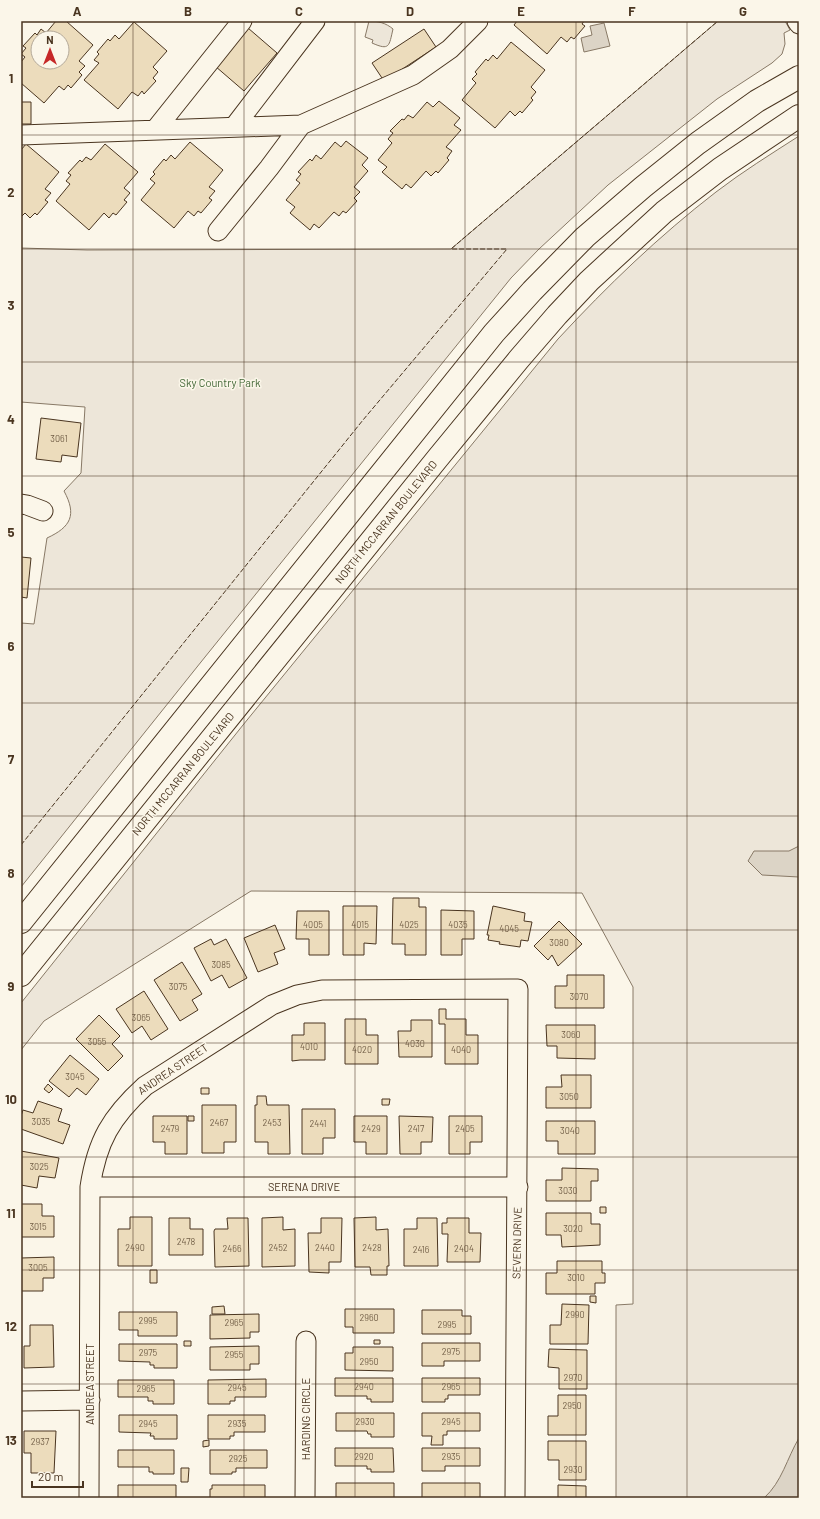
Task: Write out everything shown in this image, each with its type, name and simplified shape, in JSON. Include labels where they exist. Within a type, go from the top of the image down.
[{"type":"main road","points":[[21,922],[484,346],[532,291],[585,238],[643,187],[698,143],[745,110],[799,77]]},
{"type":"main road","name":"NORTH MCCARRAN BOULEVARD","points":[[21,975],[518,359],[557,314],[605,266],[664,212],[720,169],[797,116]]},
{"type":"street","points":[[155,130],[242,21]]},
{"type":"street","points":[[234,127],[315,21]]},
{"type":"street","points":[[21,136],[301,125],[413,75],[450,49],[474,22]]},
{"type":"street","points":[[218,231],[269,168],[301,125]]},
{"type":"street","points":[[21,504],[43,511]]},
{"type":"street","name":"ANDREA STREET","points":[[89,1498],[90,1187],[93,1167],[101,1142],[113,1119],[127,1102],[145,1086],[272,1005],[296,995],[322,990],[518,989]]},
{"type":"street","name":"SEVERN DRIVE","points":[[515,1498],[518,989]]},
{"type":"street","name":"SERENA DRIVE","points":[[90,1187],[518,1187]]},
{"type":"street","name":"HARDING CIRCLE","points":[[305,1498],[306,1341]]},
{"type":"street","points":[[21,1401],[90,1400]]},
{"type":"green space","points":[[369,21],[376,21],[388,25],[393,29],[391,39],[386,47],[372,43],[373,40],[365,37]]},
{"type":"green space","name":"Sky Country Park","points":[[718,21],[785,21],[790,30],[784,33],[785,44],[782,54],[772,63],[717,99],[608,185],[539,249],[511,278],[21,887],[21,623],[34,624],[47,538],[55,534],[66,525],[71,514],[68,499],[64,491],[81,473],[85,407],[21,402],[21,248],[87,250],[451,249]]},
{"type":"green space","points":[[799,136],[799,1498],[616,1498],[616,1305],[633,1304],[633,987],[582,893],[251,891],[44,1021],[21,1050],[21,1003],[243,725],[558,339],[614,281],[674,226],[726,185]]},
{"type":"shaded area","points":[[604,23],[610,46],[584,52],[581,38],[592,35],[590,26]]},
{"type":"shaded area","points":[[799,846],[799,877],[762,875],[748,861],[754,851],[789,851]]},
{"type":"shaded area","points":[[799,1438],[799,1498],[764,1498],[780,1477]]},
{"type":"building","points":[[56,21],[66,21],[93,45],[79,61],[85,66],[79,72],[82,75],[71,88],[68,85],[64,90],[59,86],[44,103],[21,83],[21,62],[25,57],[21,54],[26,48],[23,46],[30,38],[30,70],[70,70],[70,30],[48,30]]},
{"type":"building","points":[[517,21],[584,21],[582,24],[585,26],[574,39],[571,37],[567,42],[561,37],[547,54],[514,25]]},
{"type":"building","points":[[134,22],[167,51],[153,67],[158,72],[153,78],[156,81],[144,94],[142,91],[138,96],[132,92],[118,109],[84,80],[99,63],[94,60],[99,54],[97,52],[108,39],[110,41],[115,35],[119,39]]},
{"type":"building","points":[[248,28],[277,53],[244,91],[215,66]]},
{"type":"building","points":[[424,29],[436,47],[384,81],[372,63]]},
{"type":"building","points":[[511,42],[545,70],[531,87],[536,92],[531,98],[533,100],[522,113],[520,111],[515,116],[510,111],[495,128],[462,100],[476,83],[472,79],[477,74],[475,72],[486,59],[488,61],[493,55],[497,59]]},
{"type":"building","points":[[439,101],[460,118],[454,125],[461,130],[446,147],[452,151],[447,158],[449,160],[438,173],[436,171],[431,176],[426,171],[411,188],[406,184],[402,189],[382,172],[387,167],[378,160],[392,143],[388,139],[393,133],[390,131],[408,115],[413,118],[427,102],[433,107]]},
{"type":"building","points":[[21,102],[31,102],[31,124],[21,124]]},
{"type":"building","points":[[346,141],[368,158],[362,165],[368,171],[354,187],[360,192],[354,198],[357,201],[346,213],[343,211],[339,216],[334,212],[319,228],[314,224],[310,230],[290,213],[295,207],[286,200],[300,183],[296,180],[301,174],[298,172],[310,159],[312,161],[316,155],[321,159],[335,142],[341,147]]},
{"type":"building","points":[[190,142],[223,170],[209,187],[215,191],[209,198],[212,200],[201,213],[198,211],[194,216],[188,211],[174,228],[141,200],[155,183],[150,179],[155,174],[153,172],[164,159],[166,161],[171,155],[175,159]]},
{"type":"building","points":[[26,144],[59,172],[45,189],[51,193],[45,200],[48,202],[37,215],[35,213],[30,218],[25,213],[21,217],[21,150]]},
{"type":"building","points":[[105,144],[138,172],[124,188],[130,193],[124,200],[127,202],[116,215],[113,213],[109,218],[104,213],[89,230],[56,201],[70,184],[66,181],[71,175],[68,173],[80,160],[82,162],[86,157],[91,160]]},
{"type":"building","points":[[41,418],[81,423],[77,457],[62,455],[61,462],[36,459]]},
{"type":"building","points":[[21,557],[31,558],[27,598],[21,597]]},
{"type":"building","points":[[393,898],[419,898],[419,907],[426,907],[426,955],[405,955],[405,944],[392,944]]},
{"type":"building","points":[[343,906],[377,906],[376,944],[364,943],[364,955],[343,955]]},
{"type":"building","points":[[493,906],[525,913],[524,921],[532,922],[528,941],[521,940],[520,947],[499,944],[500,942],[488,940],[489,935],[487,935]]},
{"type":"building","points":[[441,910],[474,911],[474,939],[462,939],[462,955],[441,955]]},
{"type":"building","points":[[297,911],[329,911],[329,955],[309,955],[309,939],[296,939]]},
{"type":"building","points":[[559,921],[582,944],[558,966],[552,955],[548,960],[534,946]]},
{"type":"building","points":[[275,925],[285,949],[274,953],[278,964],[258,972],[244,938]]},
{"type":"building","points":[[211,939],[214,945],[226,939],[247,978],[229,988],[222,975],[211,981],[194,948]]},
{"type":"building","points":[[182,962],[202,994],[192,1000],[198,1010],[180,1021],[154,980]]},
{"type":"building","points":[[567,975],[604,975],[604,1008],[555,1008],[555,986],[567,986]]},
{"type":"building","points":[[144,991],[168,1029],[151,1040],[142,1026],[132,1033],[116,1009]]},
{"type":"building","points":[[439,1009],[446,1009],[446,1019],[466,1019],[466,1035],[478,1035],[478,1064],[445,1064],[445,1024],[439,1024]]},
{"type":"building","points":[[99,1015],[120,1036],[112,1044],[123,1056],[108,1071],[76,1039]]},
{"type":"building","points":[[345,1019],[366,1019],[366,1035],[378,1035],[378,1064],[345,1064]]},
{"type":"building","points":[[411,1020],[432,1020],[432,1057],[399,1057],[398,1031],[411,1031]]},
{"type":"building","points":[[304,1023],[325,1023],[325,1060],[292,1061],[292,1035],[304,1035]]},
{"type":"building","points":[[546,1025],[595,1025],[595,1059],[557,1058],[557,1046],[547,1046]]},
{"type":"building","points":[[70,1055],[99,1079],[86,1095],[77,1088],[69,1097],[49,1081]]},
{"type":"building","points":[[561,1075],[591,1075],[591,1108],[546,1108],[546,1087],[562,1087]]},
{"type":"building","points":[[48,1084],[53,1089],[49,1093],[44,1089]]},
{"type":"building","points":[[201,1088],[209,1088],[209,1094],[201,1094]]},
{"type":"building","points":[[257,1096],[266,1096],[267,1105],[289,1105],[290,1154],[268,1154],[268,1142],[255,1142],[255,1105],[257,1105]]},
{"type":"building","points":[[382,1099],[390,1099],[389,1105],[382,1105]]},
{"type":"building","points":[[38,1101],[62,1109],[58,1121],[70,1125],[63,1144],[21,1129],[21,1116],[23,1110],[33,1113]]},
{"type":"building","points":[[202,1105],[236,1105],[236,1142],[224,1142],[224,1153],[202,1153]]},
{"type":"building","points":[[302,1109],[335,1109],[335,1138],[323,1138],[323,1154],[302,1154]]},
{"type":"building","points":[[153,1116],[187,1116],[187,1154],[165,1154],[165,1142],[153,1142]]},
{"type":"building","points":[[188,1116],[194,1116],[194,1121],[188,1121]]},
{"type":"building","points":[[354,1116],[387,1116],[387,1154],[366,1154],[366,1142],[354,1142]]},
{"type":"building","points":[[399,1116],[433,1117],[432,1142],[421,1142],[421,1154],[400,1154]]},
{"type":"building","points":[[449,1116],[482,1116],[482,1142],[470,1142],[470,1154],[449,1154]]},
{"type":"building","points":[[546,1121],[595,1121],[595,1154],[558,1154],[558,1141],[546,1141]]},
{"type":"building","points":[[21,1151],[59,1158],[55,1178],[39,1176],[37,1188],[21,1185]]},
{"type":"building","points":[[562,1168],[598,1169],[598,1181],[591,1181],[591,1201],[546,1201],[546,1180],[562,1180]]},
{"type":"building","points":[[21,1204],[42,1204],[42,1216],[54,1216],[54,1237],[21,1237]]},
{"type":"building","points":[[600,1207],[606,1207],[606,1213],[600,1213]]},
{"type":"building","points":[[546,1213],[591,1213],[591,1224],[600,1224],[600,1245],[562,1247],[561,1235],[546,1235]]},
{"type":"building","points":[[130,1217],[152,1217],[152,1266],[118,1266],[118,1229],[130,1229]]},
{"type":"building","points":[[283,1217],[283,1230],[295,1229],[295,1266],[262,1267],[262,1218]]},
{"type":"building","points":[[376,1217],[376,1230],[388,1229],[389,1266],[387,1266],[387,1275],[371,1275],[370,1267],[355,1267],[354,1218]]},
{"type":"building","points":[[169,1218],[190,1218],[190,1229],[203,1229],[203,1255],[169,1255]]},
{"type":"building","points":[[227,1218],[248,1218],[249,1266],[215,1267],[214,1231],[215,1229],[228,1229]]},
{"type":"building","points":[[321,1218],[342,1218],[341,1262],[329,1262],[329,1273],[309,1272],[308,1233],[321,1233]]},
{"type":"building","points":[[417,1218],[437,1218],[438,1266],[404,1266],[404,1229],[417,1229]]},
{"type":"building","points":[[447,1218],[469,1218],[469,1233],[481,1233],[480,1262],[447,1262],[448,1234],[442,1234],[442,1223],[447,1223]]},
{"type":"building","points":[[54,1257],[54,1278],[43,1278],[43,1291],[21,1291],[21,1258]]},
{"type":"building","points":[[557,1261],[602,1261],[602,1273],[605,1273],[605,1283],[595,1283],[595,1294],[546,1294],[546,1273],[557,1273]]},
{"type":"building","points":[[150,1270],[157,1270],[157,1283],[150,1283]]},
{"type":"building","points":[[590,1296],[596,1296],[596,1303],[590,1302]]},
{"type":"building","points":[[562,1304],[589,1305],[588,1344],[550,1344],[550,1325],[561,1325]]},
{"type":"building","points":[[224,1306],[225,1314],[212,1314],[212,1307]]},
{"type":"building","points":[[345,1309],[394,1309],[394,1333],[353,1333],[353,1327],[345,1327]]},
{"type":"building","points":[[422,1310],[462,1310],[462,1316],[471,1316],[471,1334],[422,1334]]},
{"type":"building","points":[[119,1312],[177,1312],[177,1336],[138,1336],[138,1330],[119,1330]]},
{"type":"building","points":[[259,1314],[259,1332],[250,1332],[250,1338],[210,1339],[210,1315]]},
{"type":"building","points":[[30,1325],[53,1325],[54,1367],[24,1368],[24,1346],[30,1346]]},
{"type":"building","points":[[374,1340],[380,1340],[380,1344],[374,1344]]},
{"type":"building","points":[[184,1341],[191,1341],[191,1346],[184,1346]]},
{"type":"building","points":[[422,1343],[480,1343],[480,1361],[444,1361],[444,1366],[422,1366]]},
{"type":"building","points":[[119,1344],[177,1344],[177,1368],[154,1368],[154,1365],[150,1365],[150,1362],[119,1361]]},
{"type":"building","points":[[259,1346],[259,1364],[250,1364],[250,1370],[210,1370],[210,1347]]},
{"type":"building","points":[[353,1347],[393,1347],[393,1371],[345,1370],[345,1353],[353,1353]]},
{"type":"building","points":[[549,1349],[587,1350],[587,1389],[559,1389],[559,1368],[548,1367]]},
{"type":"building","points":[[335,1378],[393,1378],[393,1402],[371,1402],[371,1399],[367,1399],[367,1396],[335,1396]]},
{"type":"building","points":[[422,1378],[480,1378],[480,1395],[448,1395],[448,1399],[445,1399],[445,1402],[422,1402]]},
{"type":"building","points":[[266,1379],[266,1397],[235,1397],[235,1401],[230,1401],[230,1404],[208,1404],[208,1380]]},
{"type":"building","points":[[118,1380],[174,1380],[174,1404],[153,1404],[153,1401],[148,1401],[148,1397],[118,1397]]},
{"type":"building","points":[[558,1395],[586,1395],[586,1435],[548,1435],[548,1416],[558,1416]]},
{"type":"building","points":[[336,1413],[394,1413],[394,1437],[371,1437],[371,1434],[368,1434],[367,1431],[336,1431]]},
{"type":"building","points":[[422,1413],[480,1413],[480,1431],[447,1431],[447,1435],[443,1435],[443,1445],[431,1445],[432,1436],[422,1436]]},
{"type":"building","points":[[119,1415],[177,1415],[177,1439],[154,1439],[154,1436],[150,1436],[151,1433],[119,1432]]},
{"type":"building","points":[[208,1415],[265,1415],[265,1432],[234,1432],[234,1436],[230,1436],[230,1439],[208,1439]]},
{"type":"building","points":[[24,1431],[56,1431],[54,1473],[31,1473],[31,1453],[24,1453]]},
{"type":"building","points":[[209,1440],[209,1446],[203,1447],[203,1441]]},
{"type":"building","points":[[548,1441],[586,1441],[586,1480],[559,1480],[559,1460],[548,1460]]},
{"type":"building","points":[[335,1448],[393,1448],[394,1472],[371,1472],[371,1469],[367,1469],[367,1466],[335,1466]]},
{"type":"building","points":[[422,1448],[480,1448],[480,1466],[445,1466],[445,1471],[422,1471]]},
{"type":"building","points":[[118,1450],[174,1450],[174,1474],[153,1474],[153,1472],[149,1472],[149,1467],[118,1467]]},
{"type":"building","points":[[210,1450],[267,1450],[267,1468],[236,1468],[236,1472],[232,1472],[232,1474],[210,1474]]},
{"type":"building","points":[[181,1468],[189,1468],[188,1482],[181,1482]]},
{"type":"building","points":[[336,1483],[394,1483],[394,1498],[336,1498]]},
{"type":"building","points":[[422,1483],[480,1483],[480,1498],[422,1498]]},
{"type":"building","points":[[118,1485],[176,1485],[176,1498],[118,1498]]},
{"type":"building","points":[[212,1485],[265,1485],[265,1498],[210,1498],[210,1489],[212,1489]]},
{"type":"building","points":[[558,1485],[586,1486],[586,1498],[558,1498]]},
{"type":"fence","points":[[21,845],[363,420],[507,249],[451,249],[718,21]]}]
